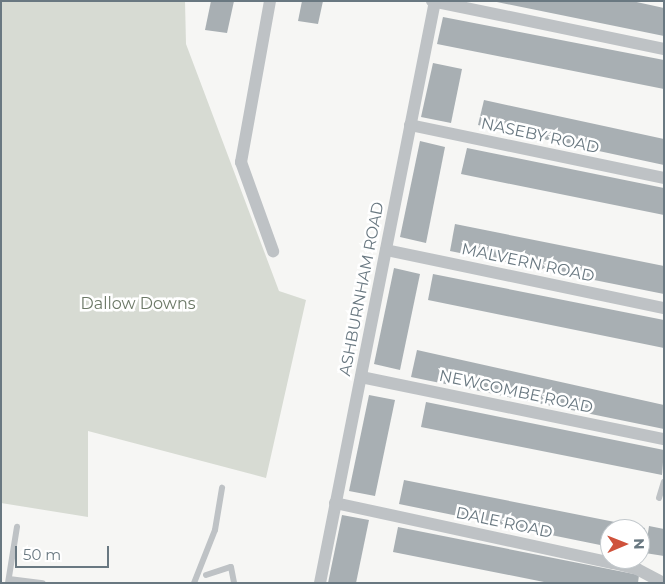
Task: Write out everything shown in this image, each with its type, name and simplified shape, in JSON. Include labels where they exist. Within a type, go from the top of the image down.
[{"type":"street","points":[[270,1],[242,162],[273,251]]},
{"type":"street","points":[[434,1],[664,50]]},
{"type":"street","name":"ASHBURNHAM ROAD","points":[[320,583],[434,1]]},
{"type":"street","name":"NASEBY ROAD","points":[[410,125],[664,178]]},
{"type":"street","name":"MALVERN ROAD","points":[[386,250],[664,308]]},
{"type":"street","name":"NEWCOMBE ROAD","points":[[361,377],[664,439]]},
{"type":"street","name":"DALE ROAD","points":[[335,503],[637,568],[663,583]]},
{"type":"lane","points":[[660,498],[664,482]]},
{"type":"lane","points":[[194,583],[215,530],[222,488]]},
{"type":"lane","points":[[17,527],[8,581],[43,583]]},
{"type":"lane","points":[[202,564],[210,583]]},
{"type":"lane","points":[[206,574],[231,567],[234,583]]},
{"type":"green space","name":"Dallow Downs","points":[[1,1],[185,1],[186,44],[279,291],[306,300],[266,478],[88,431],[88,517],[1,503]]},
{"type":"building","points":[[211,1],[234,1],[227,33],[205,30]]},
{"type":"building","points":[[302,1],[323,1],[318,24],[298,21]]},
{"type":"building","points":[[492,1],[632,1],[664,8],[664,36]]},
{"type":"building","points":[[443,17],[664,60],[664,89],[437,44]]},
{"type":"building","points":[[433,63],[462,69],[451,123],[421,117]]},
{"type":"building","points":[[484,100],[664,139],[664,165],[478,125]]},
{"type":"building","points":[[420,141],[445,147],[426,243],[400,237]]},
{"type":"building","points":[[467,148],[664,188],[664,215],[461,174]]},
{"type":"building","points":[[455,224],[664,266],[664,294],[450,251]]},
{"type":"building","points":[[394,268],[420,274],[400,370],[374,364]]},
{"type":"building","points":[[433,274],[664,320],[664,348],[428,300]]},
{"type":"building","points":[[417,350],[664,405],[664,429],[411,377]]},
{"type":"building","points":[[369,395],[395,400],[375,496],[349,491]]},
{"type":"building","points":[[426,402],[664,450],[662,475],[421,427]]},
{"type":"building","points":[[404,480],[600,519],[600,545],[399,504]]},
{"type":"building","points":[[342,515],[369,520],[356,583],[328,583]]},
{"type":"building","points":[[650,526],[664,529],[664,556],[650,554]]},
{"type":"building","points":[[398,527],[600,567],[600,569],[639,575],[638,583],[549,583],[393,552]]}]
